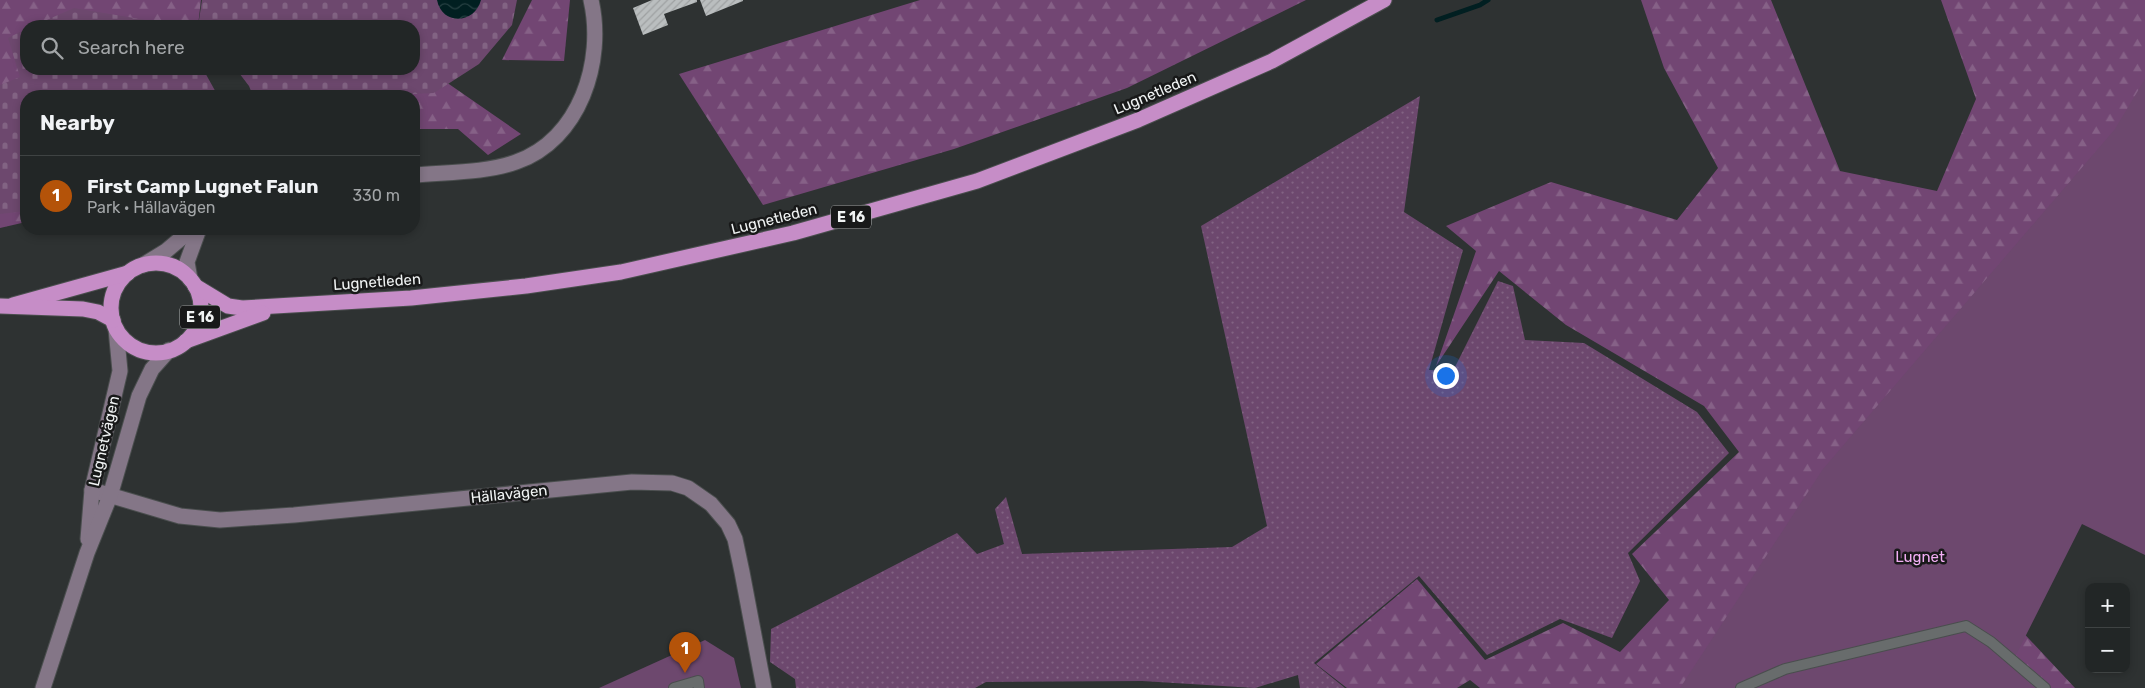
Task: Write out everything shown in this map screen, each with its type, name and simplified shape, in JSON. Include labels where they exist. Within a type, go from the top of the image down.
[{"type":"highway","name":"Lugnetleden","points":[[193,283],[228,306],[242,308],[411,298],[526,286],[621,272],[753,243],[977,181],[1138,120],[1272,61],[1384,0]]},
{"type":"highway","name":"E 16","points":[[6,306],[128,273],[143,265],[160,263],[172,266],[193,283],[201,303],[200,318],[196,329],[185,342],[169,350],[152,352],[135,347],[122,336],[115,324],[112,298],[116,287],[128,273]]},
{"type":"highway","name":"E 16","points":[[6,306],[83,309],[98,312],[115,324]]},
{"type":"highway","name":"Lugnetleden","points":[[185,342],[242,319],[281,307]]},
{"type":"street","points":[[420,174],[508,165],[528,156],[555,136],[579,104],[591,72],[595,30],[591,0]]},
{"type":"street","points":[[143,265],[166,251],[185,235]]},
{"type":"street","points":[[193,283],[188,262],[197,235]]},
{"type":"street","name":"Lugnetvägen","points":[[87,553],[92,490],[120,370],[115,324]]},
{"type":"street","name":"Lugnetvägen","points":[[43,688],[87,553],[110,496],[139,396],[152,368],[169,350]]},
{"type":"street","name":"Hällavägen","points":[[92,490],[180,516],[220,520],[294,515],[632,482],[672,483],[698,494],[721,514],[735,539],[764,688]]},
{"type":"lane","points":[[1741,688],[1785,669],[1966,626],[1991,642],[2045,688]]},
{"type":"lane","points":[[674,688],[698,681],[699,688]]},
{"type":"green space","points":[[0,0],[201,0],[199,20],[20,20],[20,75],[22,75],[0,109]]},
{"type":"green space","points":[[202,0],[517,0],[512,25],[479,64],[434,93],[420,94],[420,90],[251,90],[241,75],[420,75],[420,20],[199,20]]},
{"type":"green space","points":[[532,0],[570,0],[564,61],[502,60]]},
{"type":"green space","points":[[920,0],[1306,0],[1127,88],[954,149],[763,205],[679,74]]},
{"type":"green space","points":[[1641,0],[1771,0],[1840,171],[1937,191],[1976,99],[1941,0],[2145,0],[2145,469],[1958,563],[2075,688],[1480,688],[1470,680],[1457,688],[1347,688],[1316,664],[1417,579],[1485,660],[1563,623],[1620,652],[1669,600],[1632,554],[1739,452],[1704,406],[1566,325],[1499,271],[1436,366],[1476,251],[1446,226],[1551,182],[1677,220],[1718,168],[1664,68]]},
{"type":"green space","points":[[74,8],[146,20],[47,20]]},
{"type":"green space","points":[[20,32],[20,75],[206,75],[215,90],[20,90],[20,212],[0,214],[0,85],[20,77],[8,38]]},
{"type":"green space","name":"Lugnet","points":[[2145,79],[2145,555],[2082,524],[2015,657],[2036,688],[1680,688],[1823,469],[2115,129]]},
{"type":"green space","points":[[446,82],[521,134],[488,155],[458,129],[420,129],[420,90],[394,90]]},
{"type":"green space","points":[[1420,96],[1404,212],[1463,250],[1429,370],[1453,371],[1498,281],[1513,286],[1525,340],[1584,343],[1697,412],[1729,453],[1628,553],[1640,581],[1612,638],[1560,619],[1487,655],[1419,576],[1314,663],[1345,688],[1300,688],[1298,675],[1255,688],[1142,681],[986,682],[975,688],[796,688],[795,679],[770,662],[771,629],[957,533],[977,554],[1004,544],[995,509],[1006,497],[1022,554],[1232,547],[1267,526],[1201,226]]},
{"type":"green space","points":[[20,197],[20,223],[0,228],[0,200]]},
{"type":"green space","points":[[705,640],[734,658],[741,688],[599,688]]},
{"type":"water","points":[[437,0],[481,0],[478,8],[472,14],[459,19],[445,14]]},
{"type":"building","points":[[652,0],[697,0],[697,2],[664,14],[668,25],[643,35],[633,8]]},
{"type":"building","points":[[700,0],[743,0],[743,1],[706,16]]},
{"type":"waterway","points":[[1437,20],[1480,5],[1488,0]]},
{"type":"place","name":"First Camp Lugnet Falun","points":[[685,673]]}]
